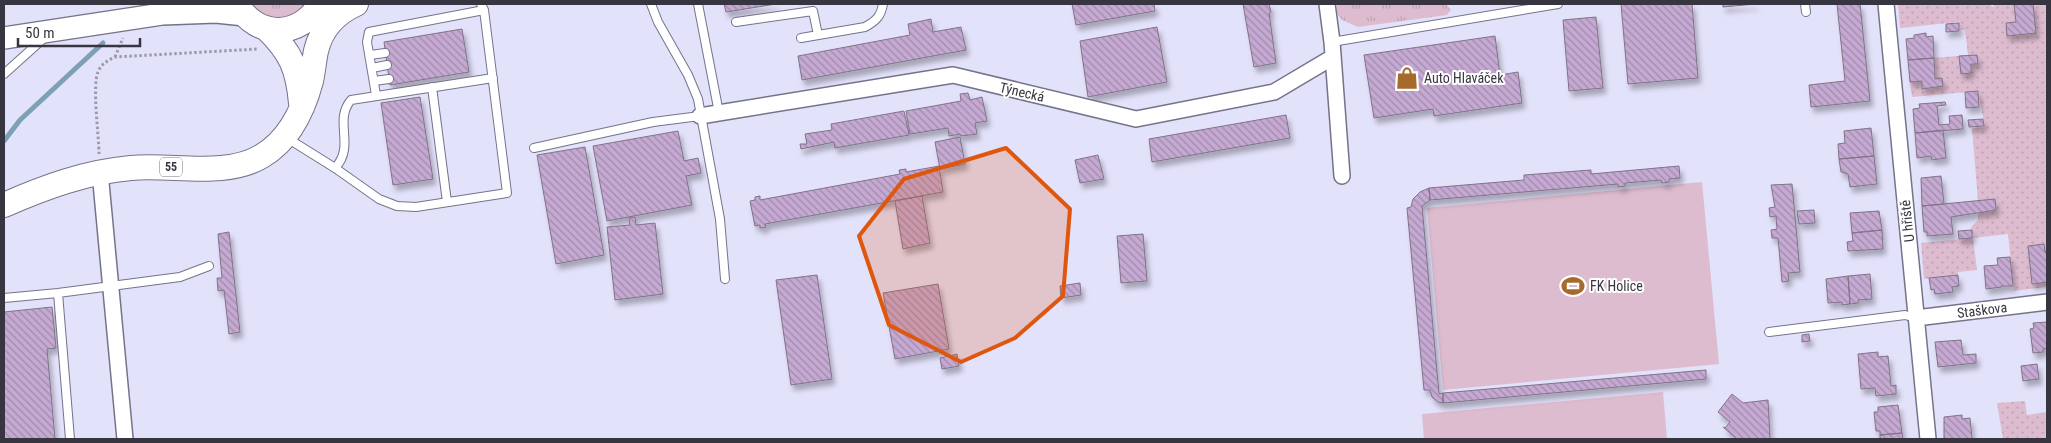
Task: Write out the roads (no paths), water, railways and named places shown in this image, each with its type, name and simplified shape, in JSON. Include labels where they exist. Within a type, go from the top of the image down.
[{"type":"main road","name":"55","points":[[4,205],[68,180],[100,172],[157,166],[218,168],[242,165],[263,155],[285,136],[297,118],[311,82],[316,50],[323,33],[336,16],[356,4]]},
{"type":"main road","points":[[241,9],[257,24],[267,38],[278,40],[292,61],[299,79],[302,105]]},
{"type":"main road","name":"55","points":[[302,105],[304,86],[301,47],[313,13]]},
{"type":"main road","name":"55","points":[[267,38],[289,29],[313,13]]},
{"type":"street","points":[[162,14],[189,4]]},
{"type":"street","points":[[1327,4],[1332,42],[1342,176]]},
{"type":"street","name":"U hřiště","points":[[1886,4],[1928,439]]},
{"type":"street","points":[[4,38],[162,14],[241,9]]},
{"type":"street","name":"Týnecká","points":[[700,116],[953,75],[1136,119],[1274,92],[1333,57]]},
{"type":"street","points":[[100,172],[125,439]]},
{"type":"street","name":"Staškova","points":[[1916,318],[2047,302]]},
{"type":"lane","points":[[651,4],[658,22],[688,75],[698,99],[720,219],[725,279]]},
{"type":"lane","points":[[698,4],[719,113]]},
{"type":"lane","points":[[801,38],[865,26],[881,15],[883,4]]},
{"type":"lane","points":[[1332,42],[1558,4]]},
{"type":"lane","points":[[285,136],[387,203],[408,207],[507,193],[484,6],[369,32],[367,38],[376,95]]},
{"type":"lane","points":[[736,22],[812,11],[818,35]]},
{"type":"lane","points":[[4,74],[54,30]]},
{"type":"lane","points":[[370,55],[385,52]]},
{"type":"lane","points":[[372,68],[387,65]]},
{"type":"lane","points":[[336,168],[346,152],[344,126],[347,104],[351,100],[493,78]]},
{"type":"lane","points":[[374,82],[390,79]]},
{"type":"lane","points":[[432,87],[447,202]]},
{"type":"lane","points":[[534,148],[653,122],[700,116]]},
{"type":"lane","points":[[4,298],[180,278],[209,266]]},
{"type":"lane","points":[[58,293],[70,439]]},
{"type":"lane","points":[[1769,332],[1905,315],[1916,318]]},
{"type":"waterway","points":[[4,141],[20,120],[103,43]]},
{"type":"place","name":"Auto Hlaváček","points":[[1407,78]]},
{"type":"place","name":"FK Holice","points":[[1573,286]]}]
